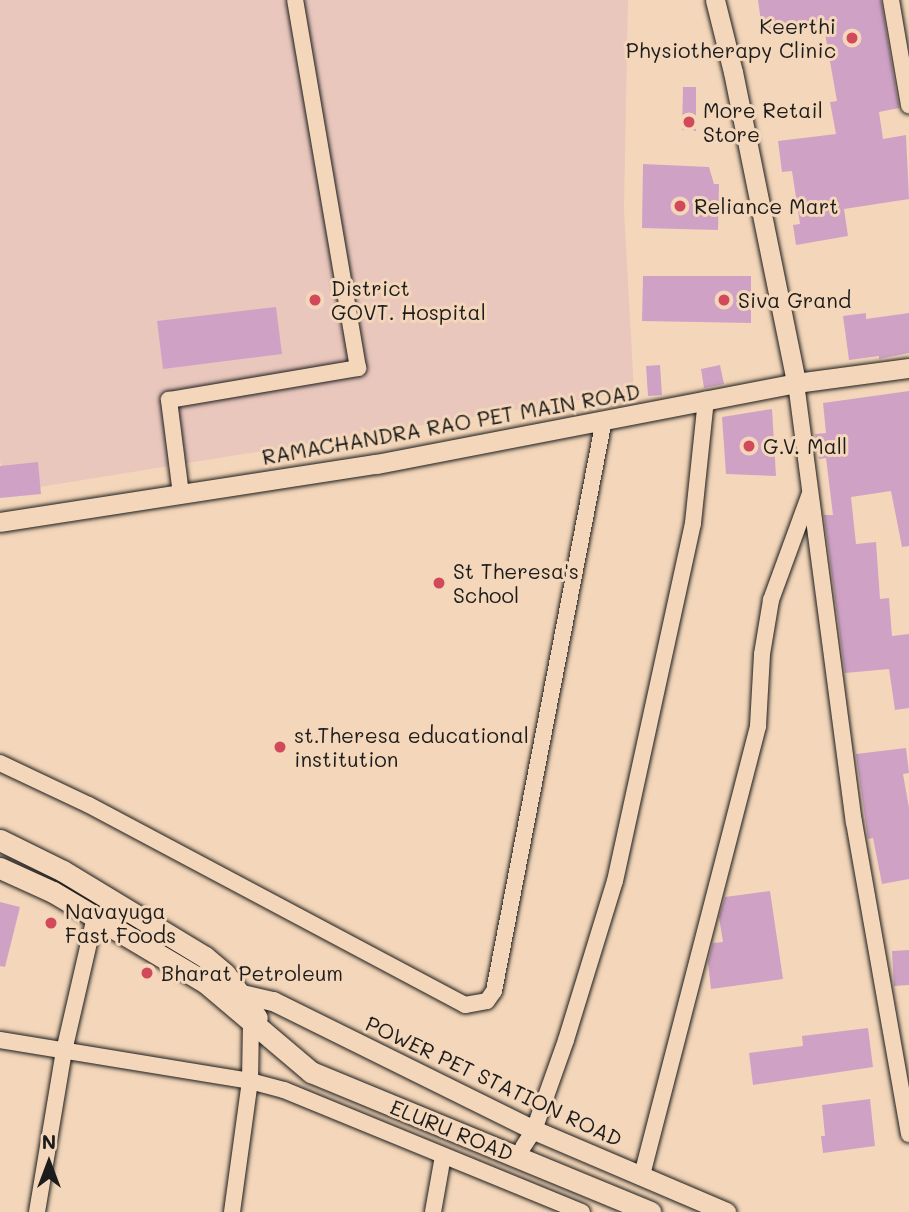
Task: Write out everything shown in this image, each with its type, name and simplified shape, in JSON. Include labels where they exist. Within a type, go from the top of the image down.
[{"type":"main road","name":"ELURU ROAD","points":[[0,840],[64,872],[242,994],[258,1027]]},
{"type":"main road","name":"ELURU ROAD","points":[[0,868],[53,892],[95,917],[212,975],[258,1027],[320,1077],[650,1212]]},
{"type":"street","points":[[181,494],[169,400],[358,368],[295,0]]},
{"type":"street","points":[[715,0],[733,72],[804,427],[810,492],[854,822],[909,1134]]},
{"type":"street","points":[[891,0],[909,106]]},
{"type":"street","name":"RAMACHANDRA RAO PET MAIN ROAD","points":[[0,522],[376,464],[796,383],[909,368]]},
{"type":"street","points":[[528,1138],[566,1040],[621,856],[693,523],[706,400]]},
{"type":"street","points":[[0,763],[89,805],[465,1005],[474,1006],[487,1001],[494,991],[604,420]]},
{"type":"street","points":[[642,1175],[758,726],[762,654],[771,600],[810,492]]},
{"type":"street","points":[[37,1212],[64,1051],[95,917]]},
{"type":"street","name":"POWER PET STATION ROAD","points":[[242,994],[273,1001],[528,1138],[642,1175],[726,1212]]},
{"type":"street","points":[[232,1212],[258,1027]]},
{"type":"street","points":[[0,1040],[250,1081],[284,1090],[443,1156],[508,1174],[582,1212]]},
{"type":"street","points":[[433,1212],[443,1156]]},
{"type":"shaded area","name":"District GOVT. Hospital","points":[[0,0],[628,0],[624,209],[634,391],[15,491],[0,462]]},
{"type":"building","points":[[758,0],[881,0],[899,108],[879,112],[883,139],[906,135],[909,199],[844,209],[848,236],[796,245],[793,225],[800,224],[792,171],[782,172],[778,141],[836,134],[830,102],[837,101],[823,22],[762,29]]},
{"type":"building","points":[[683,87],[696,87],[696,131],[682,130]]},
{"type":"building","name":"Reliance Mart","points":[[643,164],[709,167],[714,184],[719,184],[718,230],[642,228]]},
{"type":"building","points":[[643,276],[751,276],[751,323],[642,321]]},
{"type":"building","points":[[276,307],[282,354],[163,369],[157,321]]},
{"type":"building","points":[[866,313],[866,319],[909,313],[909,353],[879,359],[879,356],[849,360],[843,316]]},
{"type":"building","points":[[660,365],[662,395],[648,396],[646,366]]},
{"type":"building","points":[[720,365],[724,384],[704,388],[701,369]]},
{"type":"building","points":[[909,391],[909,546],[902,547],[891,491],[851,497],[856,544],[876,542],[880,599],[889,598],[892,636],[909,634],[909,708],[895,710],[889,669],[845,673],[824,515],[833,515],[826,458],[819,459],[815,434],[826,433],[823,403]]},
{"type":"building","name":"G.V. Mall","points":[[772,409],[776,476],[726,474],[722,417]]},
{"type":"building","points":[[38,462],[41,494],[0,498],[0,466]]},
{"type":"building","points":[[906,748],[909,773],[903,774],[909,808],[909,879],[882,884],[873,838],[868,839],[856,754]]},
{"type":"building","points":[[770,891],[783,979],[711,989],[708,962],[713,943],[723,942],[719,917],[725,897]]},
{"type":"building","points":[[0,902],[20,907],[5,967],[0,966]]},
{"type":"building","points":[[909,950],[909,985],[894,986],[892,951]]},
{"type":"building","points":[[868,1028],[873,1067],[753,1085],[749,1053],[803,1046],[802,1036]]},
{"type":"building","points":[[870,1099],[875,1146],[823,1153],[821,1136],[825,1136],[822,1105]]},
{"type":"place","name":"Keerthi Physiotherapy Clinic","points":[[852,38]]},
{"type":"place","name":"More Retail Store","points":[[689,122]]},
{"type":"place","name":"Reliance Mart","points":[[680,206]]},
{"type":"place","name":"District GOVT. Hospital","points":[[315,300]]},
{"type":"place","name":"Siva Grand","points":[[724,300]]},
{"type":"place","name":"G.V. Mall","points":[[749,446]]},
{"type":"place","name":"St Theresa's School","points":[[439,583]]},
{"type":"place","name":"st.Theresa educational institution","points":[[280,747]]},
{"type":"place","name":"Navayuga Fast Foods","points":[[51,923]]},
{"type":"place","name":"Bharat Petroleum","points":[[147,973]]}]
